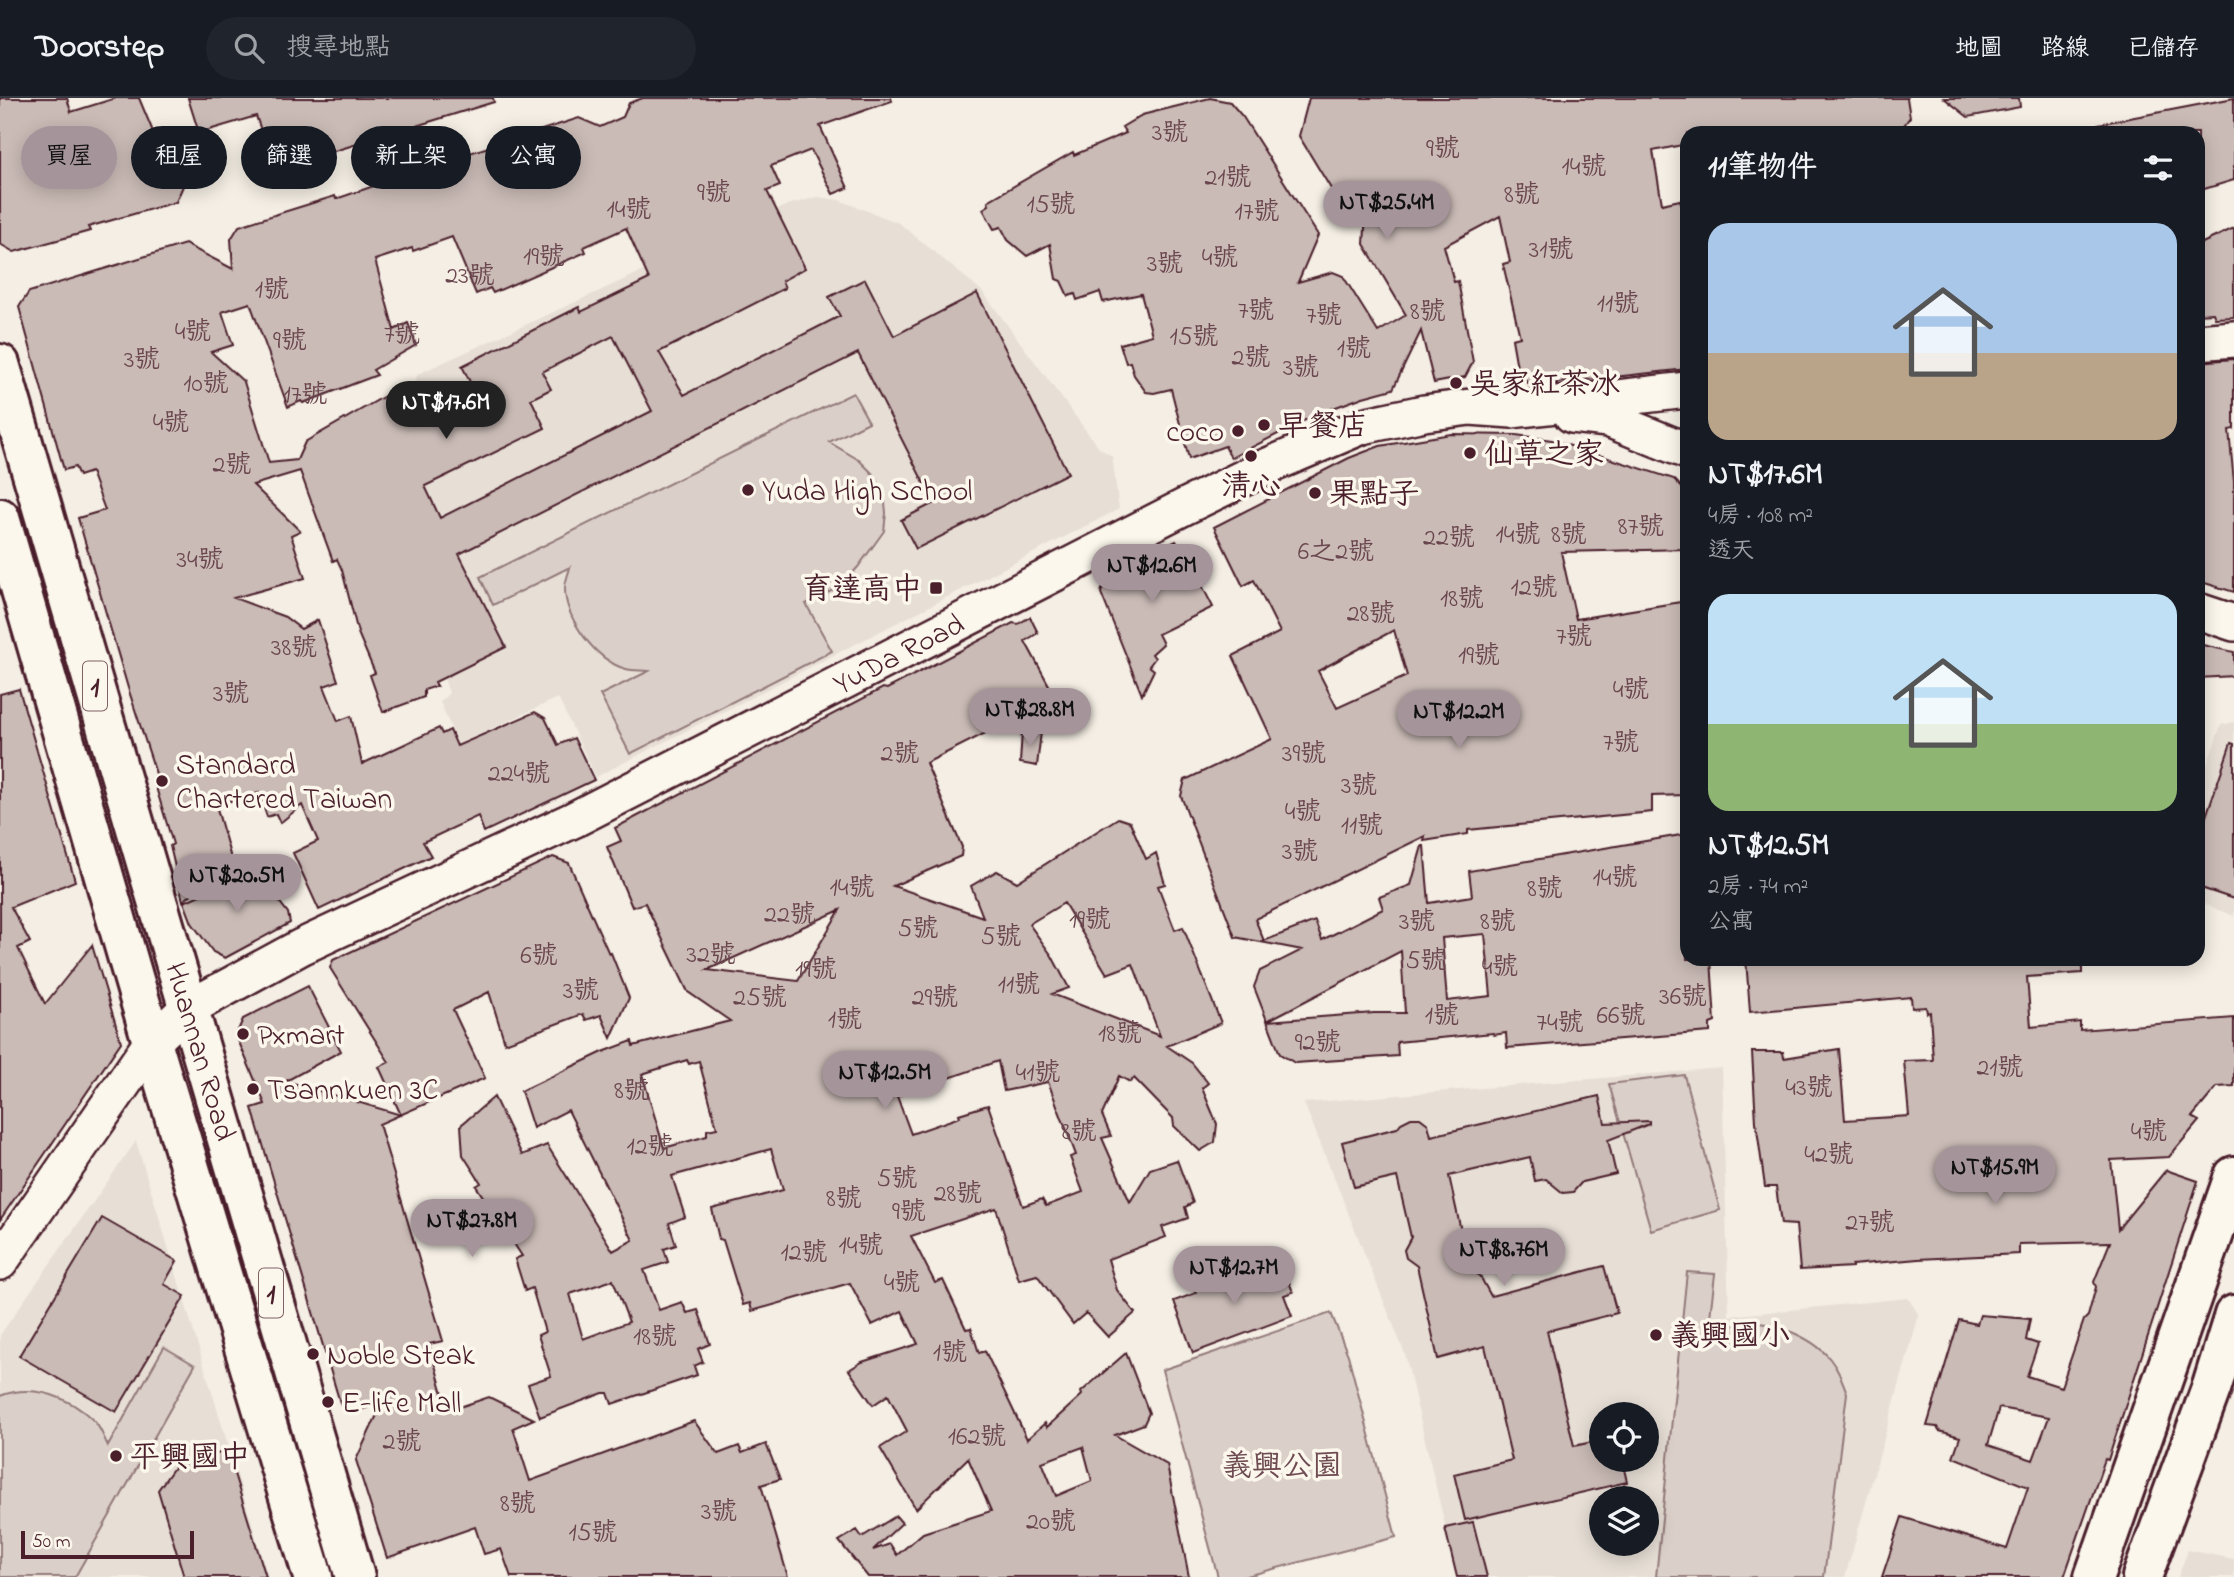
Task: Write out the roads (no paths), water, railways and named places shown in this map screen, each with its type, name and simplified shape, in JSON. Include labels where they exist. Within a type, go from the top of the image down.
[{"type":"main road","name":"Huannan Road","points":[[0,364],[355,1577]]},
{"type":"main road","name":"Huannan Road","points":[[0,518],[152,1042],[313,1577]]},
{"type":"main road","points":[[2094,1577],[2234,1176]]},
{"type":"main road","points":[[2142,1577],[2234,1315]]},
{"type":"street","points":[[2205,341],[2234,339]]},
{"type":"street","name":"YuDa Road","points":[[0,1262],[152,1042],[187,1009],[300,947],[573,820],[1070,564],[1268,466],[1362,426],[1470,407],[1513,410],[1680,391]]},
{"type":"street","points":[[1513,410],[1608,419],[1680,448]]},
{"type":"street","points":[[2205,613],[2234,622]]},
{"type":"place","name":"吳家紅茶冰","points":[[1456,383]]},
{"type":"place","name":"早餐店","points":[[1264,425]]},
{"type":"place","name":"coco","points":[[1238,431]]},
{"type":"place","name":"仙草之家","points":[[1470,453]]},
{"type":"place","name":"清心","points":[[1251,456]]},
{"type":"place","name":"Yuda High School","points":[[748,490]]},
{"type":"place","name":"果點子","points":[[1315,493]]},
{"type":"place","name":"育達高中","points":[[936,588]]},
{"type":"place","name":"Standard Chartered Taiwan","points":[[162,781]]},
{"type":"place","name":"Pxmart","points":[[243,1034]]},
{"type":"place","name":"Tsannkuen 3C","points":[[253,1089]]},
{"type":"place","name":"義興國小","points":[[1656,1335]]},
{"type":"place","name":"Noble Steak","points":[[313,1354]]},
{"type":"place","name":"E-life Mall","points":[[328,1402]]},
{"type":"place","name":"平興國中","points":[[116,1456]]},
{"type":"park label","name":"義興公園","points":[[1282,1465]]}]
